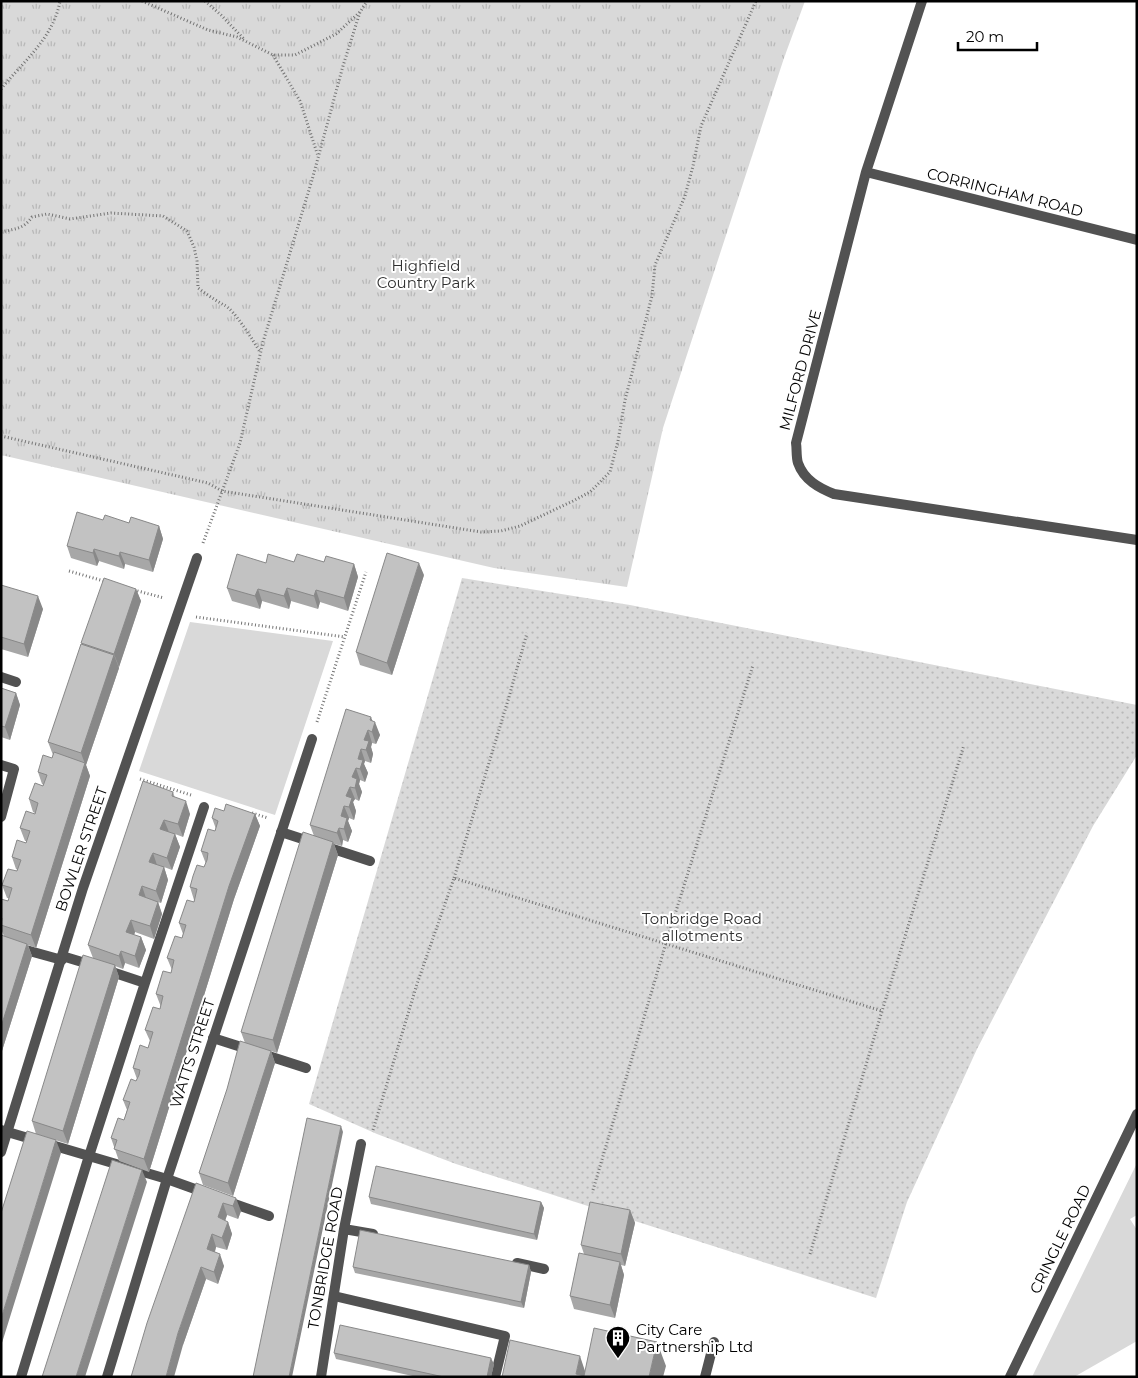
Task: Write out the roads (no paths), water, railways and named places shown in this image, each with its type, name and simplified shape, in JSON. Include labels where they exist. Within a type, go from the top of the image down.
[{"type":"street","name":"MILFORD DRIVE","points":[[922,1],[866,172],[796,443],[798,463],[806,477],[819,488],[834,494],[1137,540]]},
{"type":"street","name":"CORRINGHAM ROAD","points":[[866,172],[1137,240]]},
{"type":"street","name":"BOWLER STREET","points":[[1,1152],[4,1130],[62,958],[82,888],[198,558]]},
{"type":"street","points":[[1,677],[16,682]]},
{"type":"street","name":"WATTS STREET","points":[[107,1377],[167,1180],[312,740]]},
{"type":"street","points":[[1,765],[14,769],[1,817]]},
{"type":"street","points":[[21,1377],[144,983],[204,807]]},
{"type":"street","points":[[281,832],[370,861]]},
{"type":"street","points":[[1,944],[62,958],[144,983]]},
{"type":"street","points":[[213,1038],[306,1068]]},
{"type":"street","name":"CRINGLE ROAD","points":[[1010,1377],[1137,1114]]},
{"type":"street","points":[[4,1130],[167,1180],[269,1216]]},
{"type":"street","name":"TONBRIDGE ROAD","points":[[321,1377],[344,1229],[360,1144]]},
{"type":"street","points":[[344,1229],[382,1236]]},
{"type":"street","points":[[506,1261],[544,1269]]},
{"type":"street","points":[[334,1296],[505,1336],[495,1377]]},
{"type":"street","points":[[705,1377],[714,1342]]},
{"type":"place","name":"City Care Partnership Ltd","points":[[618,1359]]},
{"type":"park label","name":"Highfield Country Park","points":[[426,274]]},
{"type":"park label","name":"Tonbridge Road allotments","points":[[702,926]]}]
